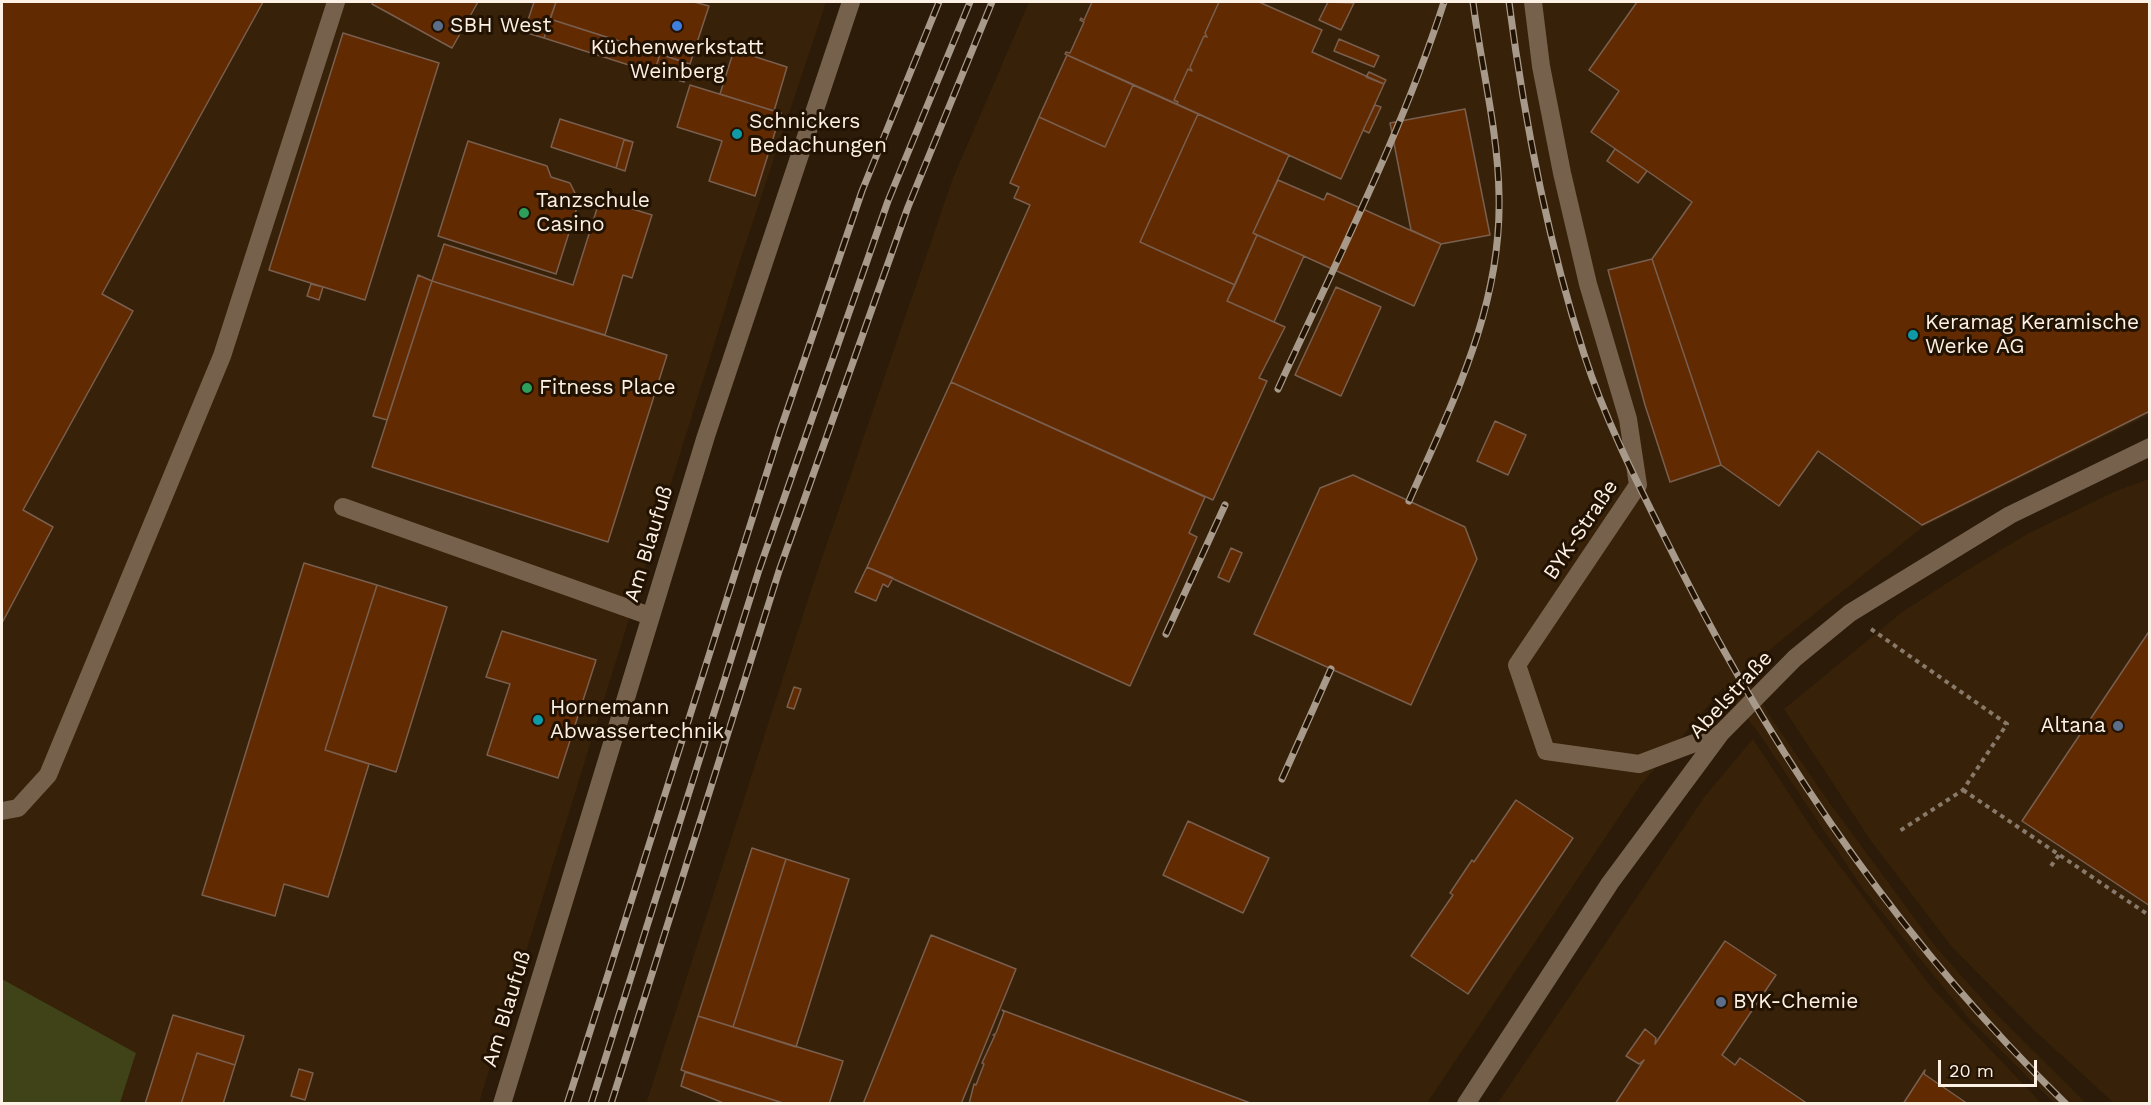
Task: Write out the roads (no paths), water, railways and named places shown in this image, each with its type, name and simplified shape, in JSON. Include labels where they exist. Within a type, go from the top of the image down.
[{"type":"street","points":[[2,811],[18,808],[48,775],[218,367],[336,2]]},
{"type":"street","name":"Am Blaufuß","points":[[502,1104],[706,436],[851,2]]},
{"type":"street","name":"BYK-Straße","points":[[1533,2],[1541,66],[1562,173],[1588,284],[1628,419],[1638,485],[1517,665],[1546,752],[1640,764],[1722,733]]},
{"type":"street","name":"Abelstraße","points":[[1466,1104],[1610,883],[1722,733],[1795,658],[1850,614],[2010,515],[2150,447]]},
{"type":"street","points":[[342,507],[650,616]]},
{"type":"railway","points":[[567,1104],[780,431],[862,191],[939,2]]},
{"type":"railway","points":[[591,1104],[759,570],[888,201],[970,2]]},
{"type":"railway","points":[[611,1104],[779,571],[908,207],[992,2]]},
{"type":"railway","points":[[1278,389],[1388,149],[1427,52],[1444,2]]},
{"type":"railway","points":[[1409,501],[1458,390],[1472,352],[1492,276],[1498,236],[1499,195],[1496,146],[1473,2]]},
{"type":"railway","points":[[1509,2],[1522,90],[1539,180],[1571,311],[1603,407],[1626,460],[1677,562],[1716,637],[1758,709],[1802,780],[1849,849],[1898,916],[1951,981],[2007,1044],[2066,1104]]},
{"type":"railway","points":[[1166,634],[1225,505]]},
{"type":"railway","points":[[1282,779],[1331,669]]},
{"type":"place","name":"SBH West","points":[[438,26]]},
{"type":"place","name":"Küchenwerkstatt Weinberg","points":[[677,26]]},
{"type":"place","name":"Schnickers Bedachungen","points":[[737,134]]},
{"type":"place","name":"Tanzschule Casino","points":[[524,213]]},
{"type":"place","name":"Keramag Keramische Werke AG","points":[[1913,335]]},
{"type":"place","name":"Fitness Place","points":[[527,388]]},
{"type":"place","name":"Hornemann Abwassertechnik","points":[[538,720]]},
{"type":"place","name":"Altana","points":[[2118,726]]},
{"type":"place","name":"BYK-Chemie","points":[[1721,1002]]}]
